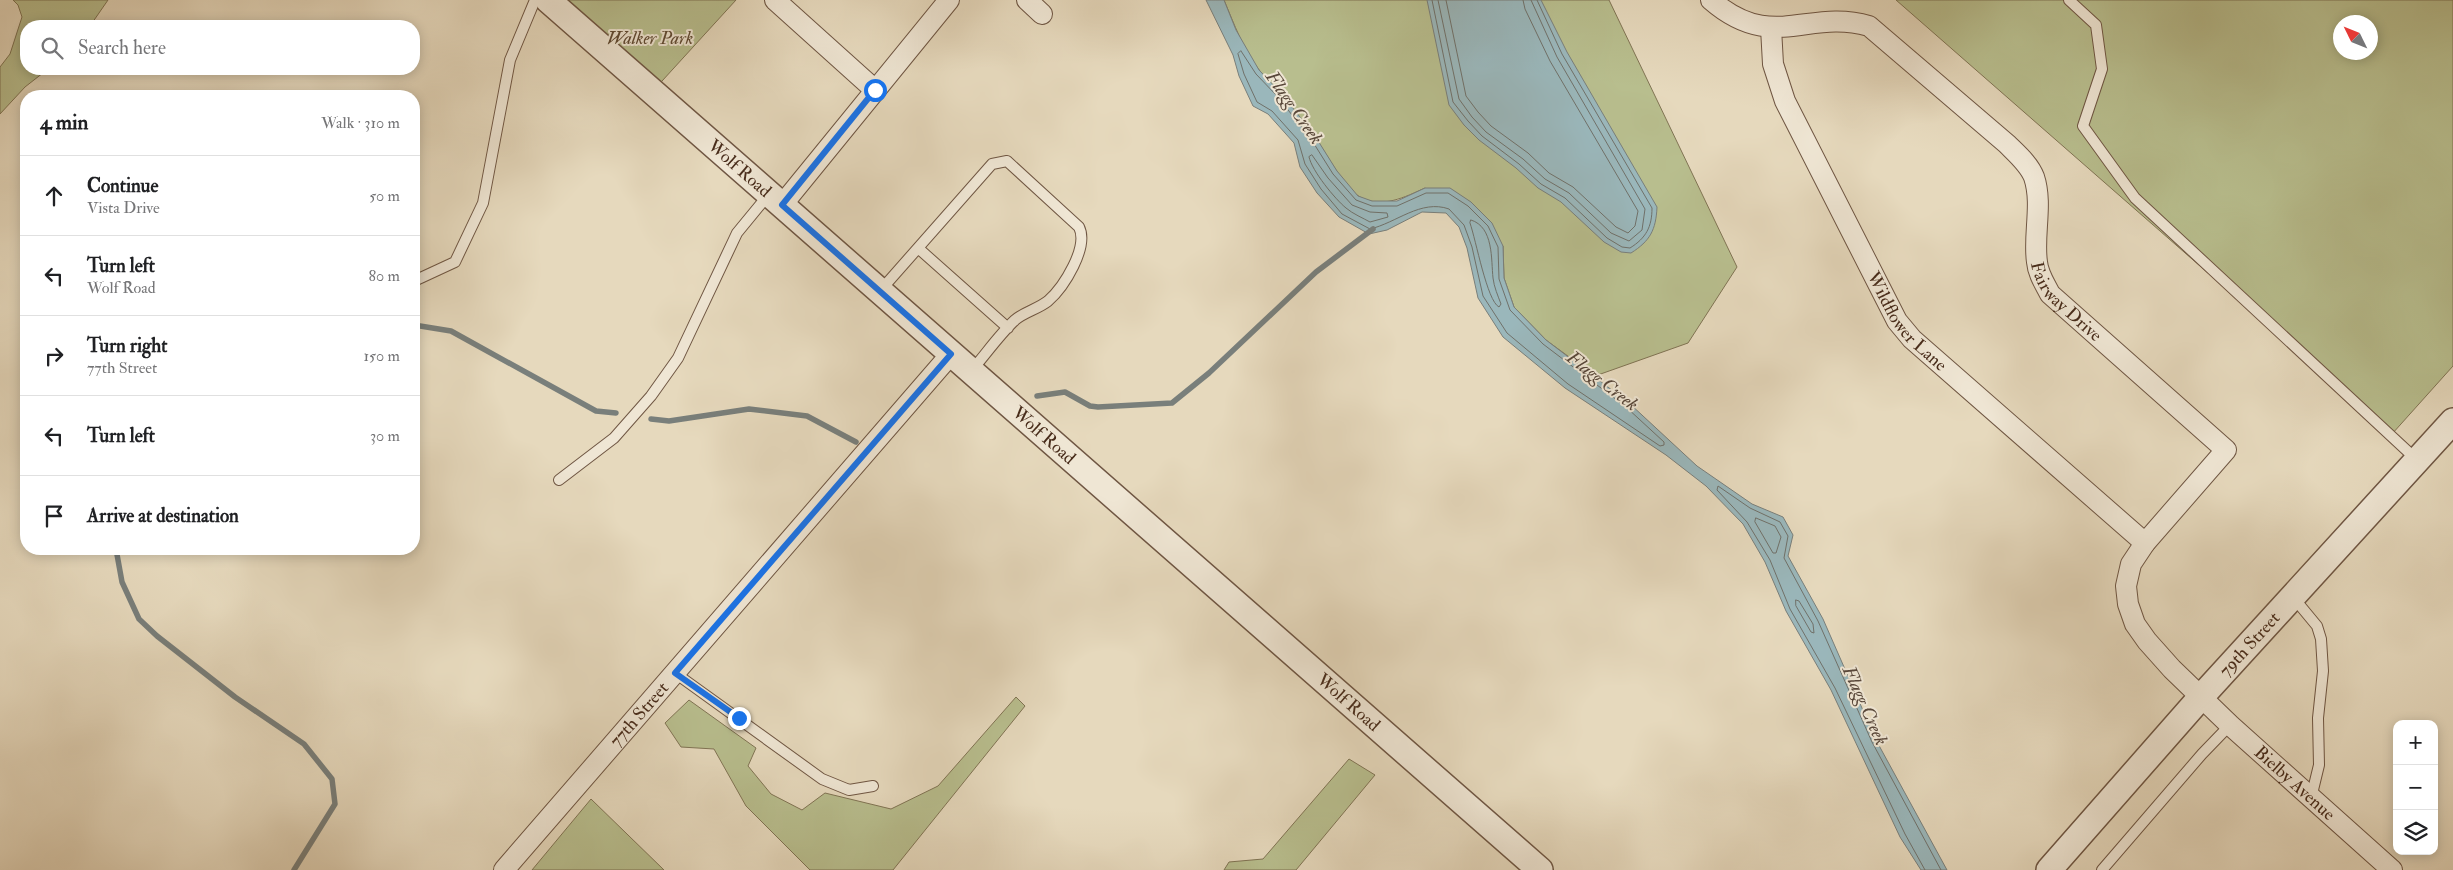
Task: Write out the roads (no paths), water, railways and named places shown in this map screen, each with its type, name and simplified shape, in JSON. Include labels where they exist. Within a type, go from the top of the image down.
[{"type":"street","name":"Wolf Road","points":[[548,0],[1540,870]]},
{"type":"street","points":[[775,0],[875,90]]},
{"type":"street","points":[[776,200],[875,90],[949,0]]},
{"type":"street","points":[[1027,0],[1042,14]]},
{"type":"street","name":"Fairway Drive","points":[[1711,0],[1736,18],[1772,28],[1854,22],[1869,26],[2008,144],[2028,165],[2034,178],[2037,193],[2037,262],[2041,278],[2050,294],[2226,450],[2145,543],[2130,564],[2126,586],[2128,604],[2133,618],[2147,641],[2201,696]]},
{"type":"street","name":"Wildflower Lane","points":[[1772,28],[1773,64],[1784,101],[1897,321],[1912,339],[2145,543]]},
{"type":"street","name":"77th Street","points":[[504,870],[951,354]]},
{"type":"street","name":"79th Street","points":[[2049,870],[2201,696],[2453,421]]},
{"type":"street","name":"Bielby Avenue","points":[[2201,696],[2230,726],[2392,870]]},
{"type":"lane","points":[[420,278],[455,262],[483,203],[510,60],[535,0]]},
{"type":"lane","points":[[2069,0],[2096,25],[2102,69],[2084,126],[2135,198],[2417,460]]},
{"type":"lane","points":[[880,291],[992,164],[1007,161],[1080,227],[1084,235],[1080,254],[1049,300],[1016,319],[971,371]]},
{"type":"lane","points":[[559,480],[614,438],[651,396],[678,358],[737,234],[776,200]]},
{"type":"lane","points":[[918,248],[1008,328]]},
{"type":"lane","points":[[2292,596],[2317,626],[2321,639],[2323,671],[2318,718],[2319,765],[2311,798]]},
{"type":"lane","points":[[675,673],[822,779],[849,790],[873,786]]},
{"type":"lane","points":[[2102,870],[2202,754],[2230,726]]},
{"type":"water","points":[[1206,0],[1224,0],[1236,30],[1259,70],[1281,93],[1315,136],[1337,171],[1358,196],[1372,201],[1397,201],[1425,188],[1450,188],[1471,202],[1492,223],[1503,246],[1504,278],[1514,307],[1546,340],[1629,403],[1697,466],[1752,504],[1783,517],[1793,535],[1788,556],[1823,619],[1876,740],[1947,870],[1921,870],[1900,837],[1831,690],[1786,611],[1765,562],[1743,524],[1706,486],[1666,455],[1565,388],[1503,337],[1478,298],[1467,248],[1459,227],[1446,213],[1422,212],[1387,230],[1369,234],[1339,217],[1317,193],[1300,167],[1294,143],[1268,114],[1253,106],[1239,76],[1233,55]]},
{"type":"water","points":[[1427,0],[1541,0],[1567,52],[1657,207],[1651,234],[1643,244],[1631,253],[1621,252],[1604,242],[1561,202],[1538,188],[1516,168],[1479,140],[1464,125],[1449,105]]},
{"type":"waterway","points":[[1037,396],[1065,392],[1090,406],[1098,407],[1172,403],[1209,373],[1316,272],[1373,229]]},
{"type":"waterway","points":[[420,326],[451,331],[596,411],[616,413]]},
{"type":"waterway","points":[[651,419],[669,421],[749,409],[807,416],[856,442]]},
{"type":"waterway","points":[[117,555],[122,582],[139,619],[157,636],[235,697],[304,744],[332,779],[335,804],[294,870]]},
{"type":"park label","name":"Walker Park","points":[[650,38]]},
{"type":"water label","name":"Flagg Creek","points":[[1295,107]]},
{"type":"water label","name":"Flagg Creek","points":[[1603,380]]},
{"type":"water label","name":"Flagg Creek","points":[[1866,705]]}]
